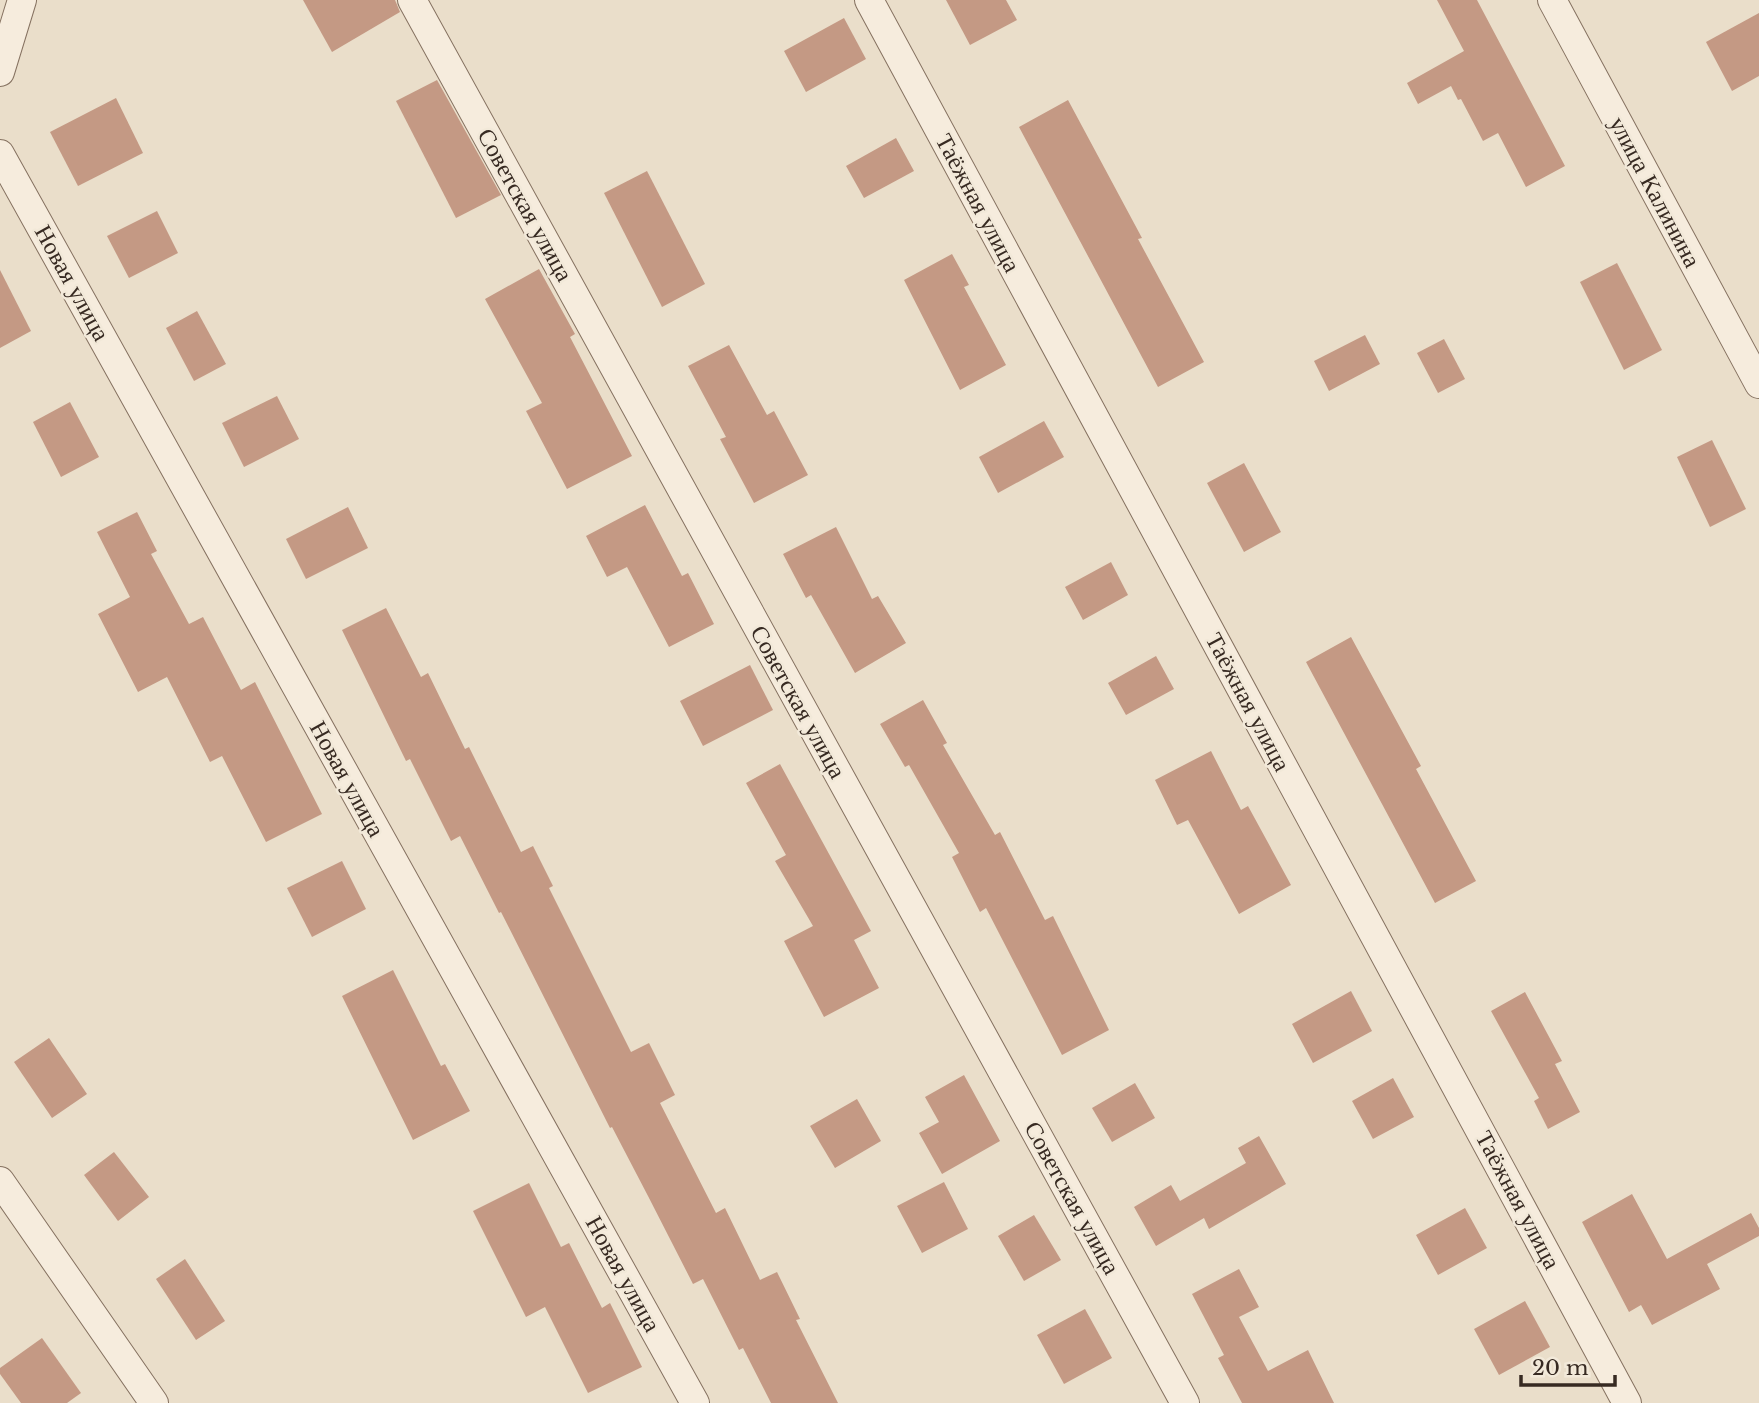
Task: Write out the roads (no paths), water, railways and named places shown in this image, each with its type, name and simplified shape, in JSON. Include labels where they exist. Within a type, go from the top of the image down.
[{"type":"street","points":[[0,72],[22,0]]},
{"type":"street","name":"Советская улица","points":[[412,0],[1185,1403]]},
{"type":"street","name":"Таёжная улица","points":[[869,0],[1627,1403]]},
{"type":"street","name":"улица Калинина","points":[[1552,0],[1759,384]]},
{"type":"street","name":"Новая улица","points":[[0,154],[695,1403]]},
{"type":"street","points":[[0,1181],[154,1403]]}]
